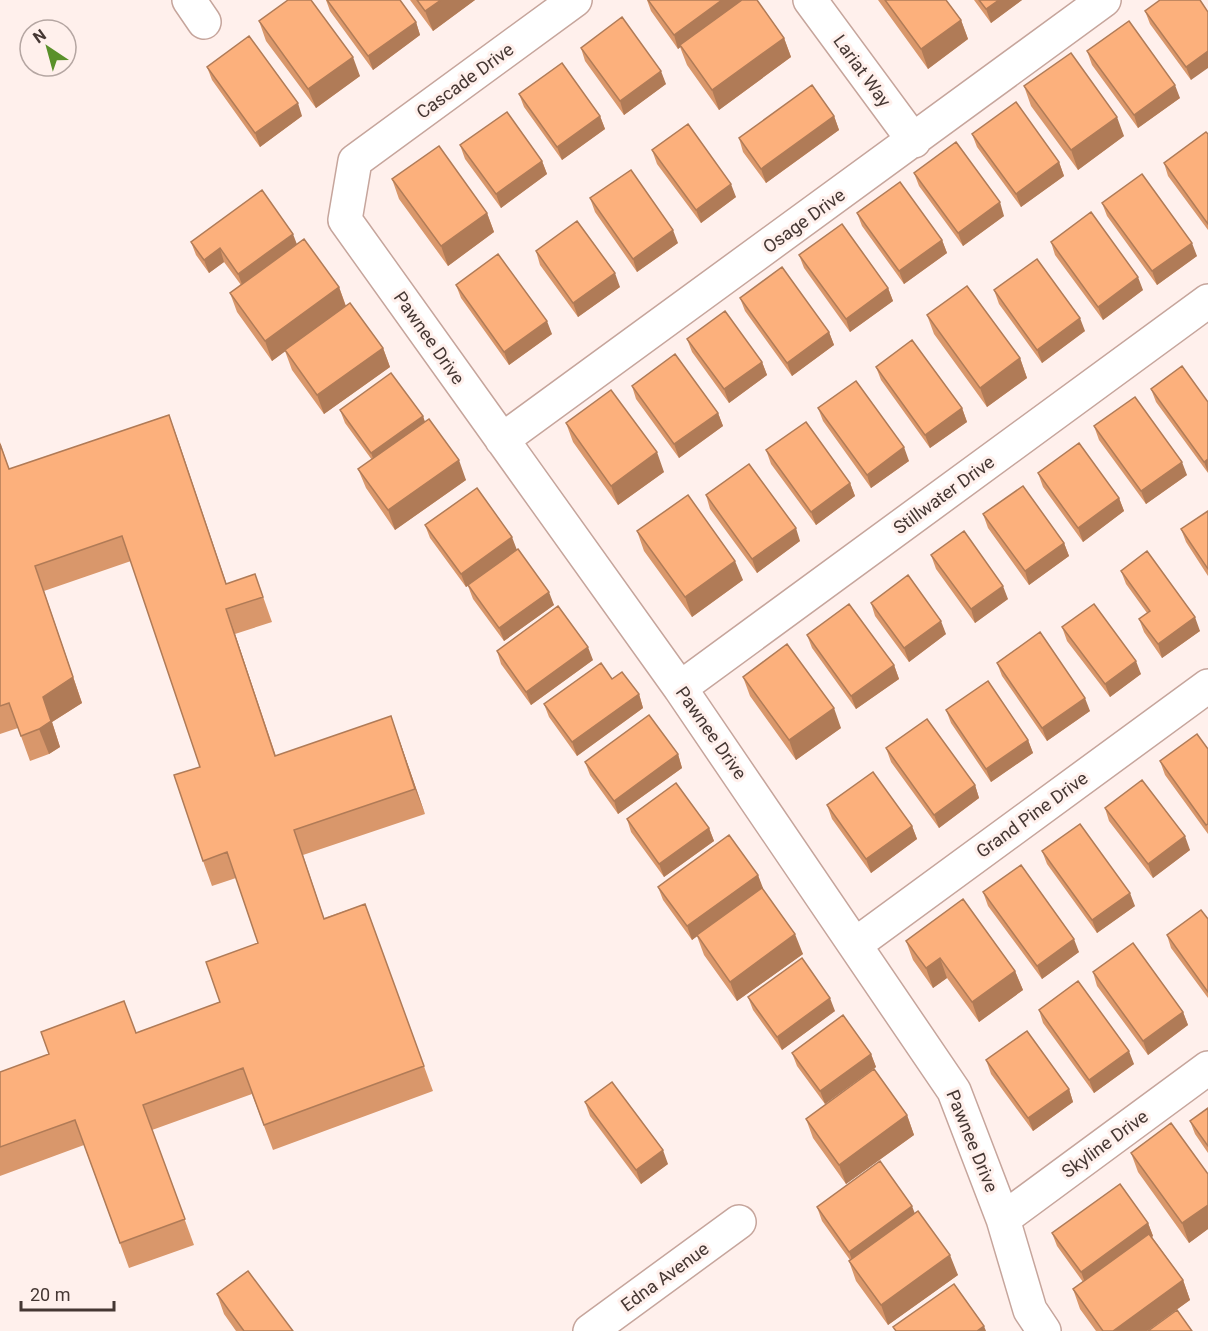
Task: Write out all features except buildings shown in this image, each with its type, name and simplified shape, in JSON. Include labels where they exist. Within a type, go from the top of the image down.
[{"type":"street","name":"Cascade Drive","points":[[355,161],[575,0]]},
{"type":"street","name":"Lariat Way","points":[[810,0],[914,141]]},
{"type":"street","name":"Osage Drive","points":[[502,440],[1104,0]]},
{"type":"street","name":"Pawnee Drive","points":[[355,161],[345,220],[680,688],[954,1091],[1003,1219],[1030,1310],[1044,1331]]},
{"type":"street","name":"Stillwater Drive","points":[[680,688],[1208,301]]},
{"type":"street","name":"Grand Pine Drive","points":[[855,944],[1208,686]]},
{"type":"street","name":"Skyline Drive","points":[[1003,1219],[1208,1068]]},
{"type":"street","name":"Edna Avenue","points":[[590,1331],[739,1222]]}]
